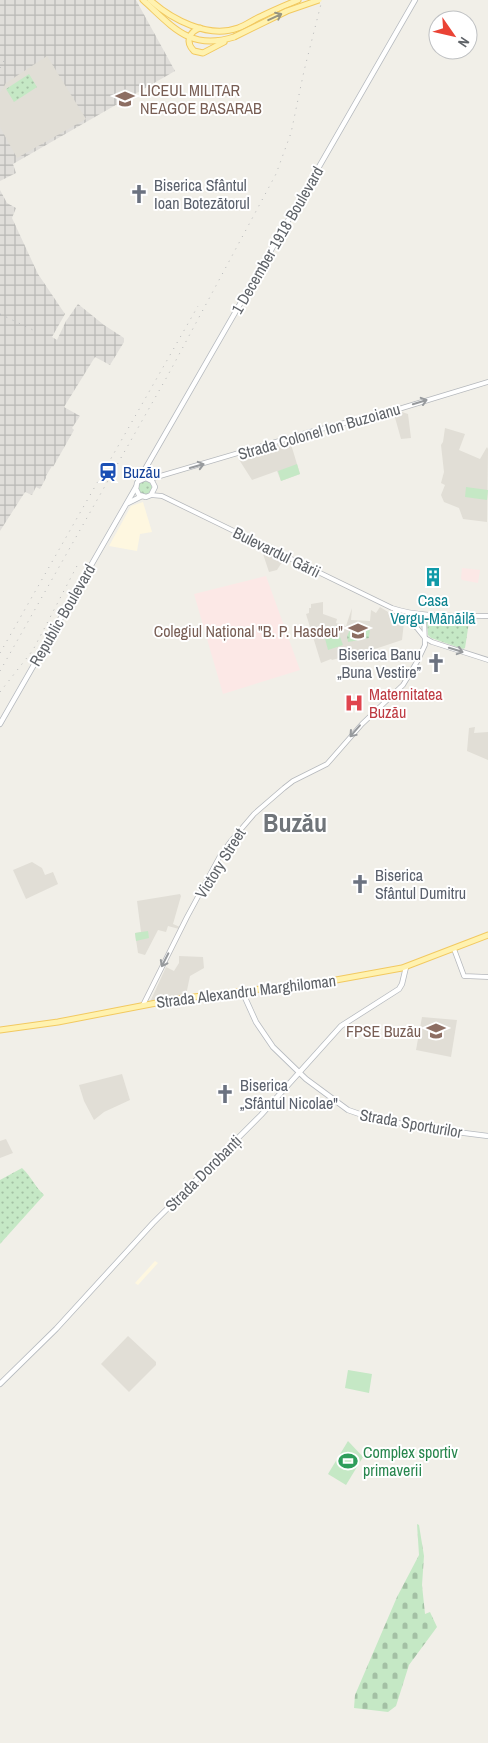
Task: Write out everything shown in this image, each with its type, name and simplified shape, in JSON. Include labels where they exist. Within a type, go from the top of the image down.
[{"type":"main road","points":[[142,0],[175,29],[197,41],[214,42],[234,38]]},
{"type":"main road","points":[[150,0],[180,22],[200,28],[224,31],[233,30],[298,0]]},
{"type":"main road","points":[[200,28],[193,31],[189,37],[189,43],[194,51],[203,53],[278,15],[319,0]]},
{"type":"main road","name":"1 December 1918 Boulevard","points":[[139,480],[415,0]]},
{"type":"main road","points":[[207,29],[213,36],[214,42],[210,50]]},
{"type":"main road","points":[[148,464],[149,479]]},
{"type":"main road","points":[[0,724],[139,480],[144,478],[154,482],[155,489],[152,495],[142,496],[126,503]]},
{"type":"main road","points":[[136,486],[137,492],[142,496]]},
{"type":"main road","name":"Strada Alexandru Marghiloman","points":[[0,1030],[58,1022],[177,999],[347,978],[406,968],[488,935]]},
{"type":"main road","name":"Strada Dorobanți","points":[[0,1384],[56,1328],[147,1229],[262,1115],[340,1026],[399,989],[406,968]]},
{"type":"main road","name":"Strada Sporturilor","points":[[242,991],[266,1040],[300,1073],[333,1100],[361,1116],[418,1127],[488,1136]]},
{"type":"street","name":"Strada Colonel Ion Buzoianu","points":[[149,479],[488,382]]},
{"type":"street","name":"Bulevardul Gării","points":[[155,489],[162,496],[392,608]]},
{"type":"street","name":"Bulevardul Gării","points":[[152,495],[162,496]]},
{"type":"street","points":[[392,608],[424,615],[488,616]]},
{"type":"street","points":[[392,608],[432,642],[488,660]]},
{"type":"street","points":[[424,615],[425,638]]},
{"type":"street","name":"Victory Street","points":[[143,1006],[187,917],[220,856],[254,814],[293,781],[327,764],[362,724],[403,685],[424,650],[425,638]]},
{"type":"street","points":[[454,949],[464,976],[488,977]]},
{"type":"shaded area","points":[[0,0],[136,0],[175,71],[13,164],[16,173],[0,181]]},
{"type":"shaded area","points":[[47,56],[86,119],[17,158],[0,127],[0,93],[6,83]]},
{"type":"shaded area","points":[[0,190],[7,203],[16,208],[12,218],[38,274],[65,314],[52,337],[57,340],[66,321],[78,304],[124,338],[124,342],[110,365],[95,357],[64,407],[80,416],[72,428],[74,430],[40,489],[36,487],[32,495],[25,492],[0,531]]},
{"type":"shaded area","points":[[402,412],[408,414],[411,438],[401,439],[394,414]]},
{"type":"shaded area","points":[[445,428],[465,434],[459,450],[480,459],[487,447],[488,449],[487,522],[463,519],[459,508],[444,502],[441,495],[445,485],[441,483],[444,472],[441,445]]},
{"type":"shaded area","points":[[290,441],[300,474],[281,481],[277,471],[252,480],[238,458]]},
{"type":"shaded area","points":[[143,502],[152,532],[140,534],[137,551],[109,546],[131,506]]},
{"type":"shaded area","points":[[266,550],[284,559],[277,570],[269,572],[263,554]]},
{"type":"shaded area","points":[[462,568],[480,570],[478,583],[462,580]]},
{"type":"shaded area","points":[[266,576],[300,670],[223,694],[194,594]]},
{"type":"shaded area","name":"Colegiul Național \"B. P. Hasdeu\"","points":[[323,602],[323,614],[337,619],[336,623],[346,626],[352,608],[351,620],[370,621],[371,610],[376,613],[380,607],[404,622],[402,640],[321,663],[306,614],[309,613],[311,604]]},
{"type":"shaded area","points":[[475,727],[474,733],[488,732],[488,760],[467,751],[469,728]]},
{"type":"shaded area","points":[[32,862],[42,868],[45,875],[53,872],[58,884],[26,899],[13,870]]},
{"type":"shaded area","points":[[180,894],[173,924],[180,927],[179,929],[168,926],[166,932],[158,930],[145,955],[138,953],[135,933],[141,932],[137,901]]},
{"type":"shaded area","points":[[179,956],[203,957],[204,968],[190,976],[186,995],[150,1002],[166,967],[174,971],[179,963]]},
{"type":"shaded area","points":[[422,1017],[457,1020],[451,1057],[416,1050]]},
{"type":"shaded area","points":[[122,1074],[130,1100],[104,1112],[94,1120],[84,1101],[79,1085]]},
{"type":"shaded area","points":[[6,1139],[13,1153],[0,1158],[0,1141]]},
{"type":"shaded area","points":[[155,1261],[158,1263],[138,1285],[135,1283]]},
{"type":"shaded area","points":[[128,1336],[156,1362],[156,1365],[129,1392],[101,1364]]},
{"type":"green space","points":[[29,74],[37,87],[14,102],[6,89]]},
{"type":"green space","points":[[297,464],[300,474],[281,481],[278,471]]},
{"type":"green space","points":[[142,481],[148,481],[152,488],[148,495],[142,495],[138,491],[138,485]]},
{"type":"green space","points":[[466,487],[488,490],[487,500],[465,497]]},
{"type":"green space","points":[[429,619],[468,620],[465,648],[463,649],[431,638],[428,635],[427,621]]},
{"type":"green space","points":[[353,624],[367,625],[370,629],[369,638],[348,642],[347,636]]},
{"type":"green space","points":[[336,626],[343,645],[328,650],[323,631]]},
{"type":"green space","points":[[148,931],[149,938],[136,941],[135,933]]},
{"type":"green space","points":[[22,1168],[44,1195],[0,1244],[0,1180]]},
{"type":"green space","points":[[348,1370],[372,1374],[369,1393],[345,1388]]},
{"type":"green space","name":"Complex sportiv primaverii","points":[[348,1441],[363,1457],[346,1485],[328,1474]]},
{"type":"green space","points":[[417,1524],[419,1525],[424,1556],[422,1585],[425,1614],[430,1612],[437,1627],[409,1665],[396,1706],[388,1712],[354,1708],[355,1695],[397,1597],[419,1555]]},
{"type":"railway","points":[[0,671],[168,375],[276,174],[291,133],[322,0]]},
{"type":"railway","points":[[0,68],[6,57]]},
{"type":"railway","points":[[0,653],[198,306]]},
{"type":"railway","points":[[0,314],[37,332]]},
{"type":"railway","points":[[0,692],[33,650],[79,562]]},
{"type":"place","name":"LICEUL MILITAR NEAGOE BASARAB","points":[[125,99]]},
{"type":"place","name":"Biserica Sfântul Ioan Botezătorul","points":[[139,194]]},
{"type":"place","name":"Buzău","points":[[108,472]]},
{"type":"place","name":"Casa Vergu-Mănăilă","points":[[433,577]]},
{"type":"place","name":"Colegiul Național \"B. P. Hasdeu\"","points":[[358,631]]},
{"type":"place","name":"Biserica Banu „Buna Vestire”","points":[[436,663]]},
{"type":"place","name":"Maternitatea Buzău","points":[[354,703]]},
{"type":"place","name":"Biserica Sfântul Dumitru","points":[[360,884]]},
{"type":"place","name":"FPSE Buzău","points":[[436,1031]]},
{"type":"place","name":"Biserica „Sfântul Nicolae\"","points":[[225,1094]]},
{"type":"place","name":"Complex sportiv primaverii","points":[[348,1461]]},
{"type":"district","name":"Buzău","points":[[295,823]]}]
